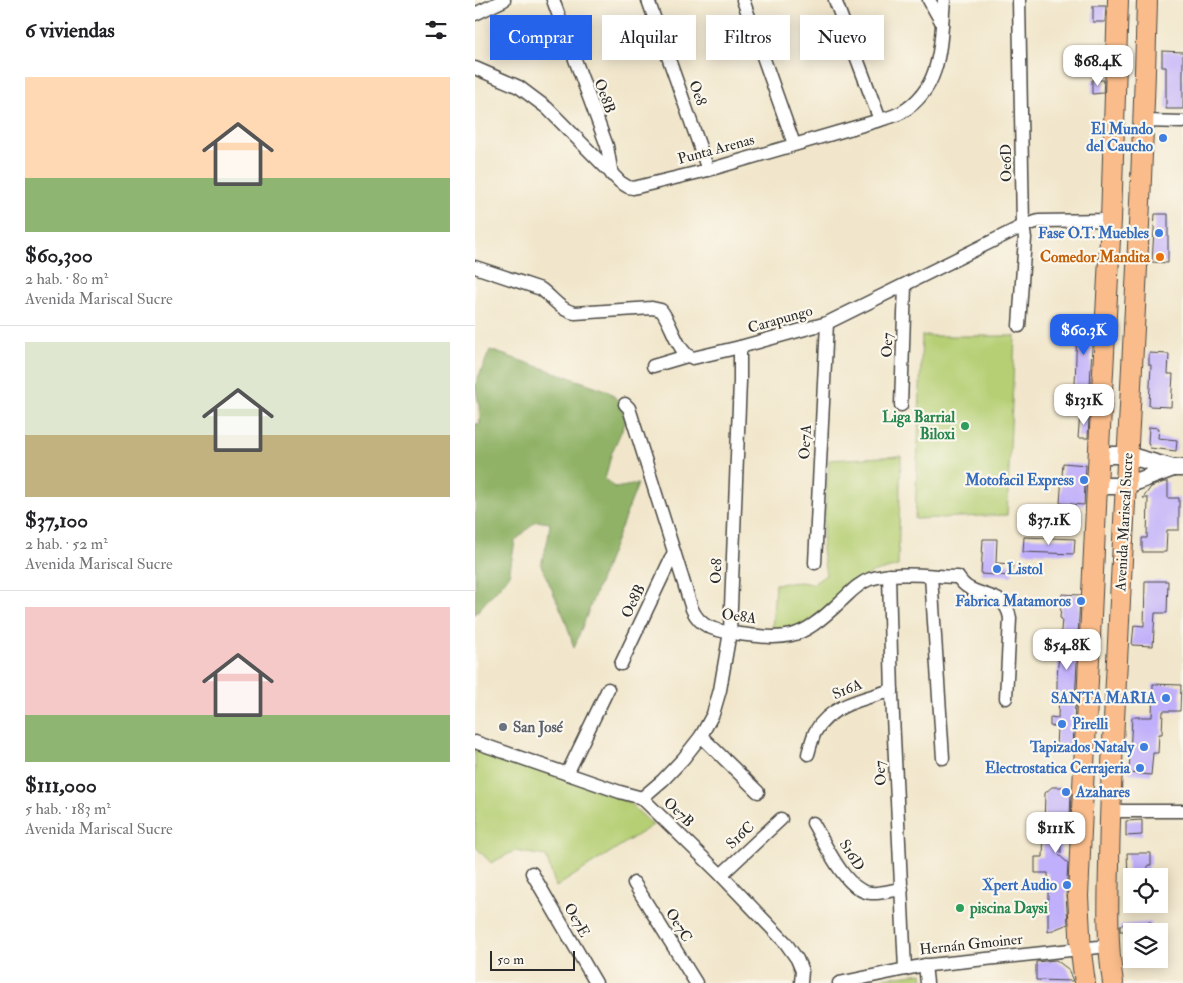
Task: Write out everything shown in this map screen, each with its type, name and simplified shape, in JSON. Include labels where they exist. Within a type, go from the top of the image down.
[{"type":"main road","name":"Avenida Mariscal Sucre","points":[[1085,983],[1078,896],[1111,220],[1118,0]]},
{"type":"main road","name":"Avenida Mariscal Sucre","points":[[1113,983],[1108,946],[1109,812],[1145,120],[1147,0]]},
{"type":"street","points":[[475,14],[504,0]]},
{"type":"street","name":"Oe8B","points":[[553,0],[607,146],[613,176]]},
{"type":"street","name":"Oe8","points":[[648,0],[708,170]]},
{"type":"street","points":[[743,0],[794,144]]},
{"type":"street","points":[[835,0],[880,120]]},
{"type":"street","points":[[929,0],[941,22]]},
{"type":"street","name":"Punta Arenas","points":[[475,68],[519,87],[547,108],[613,176],[627,187],[633,188],[708,170],[900,113],[917,101],[931,82],[937,62],[943,0]]},
{"type":"street","name":"Oe6D","points":[[1019,0],[1023,226],[1025,238],[1019,326]]},
{"type":"street","points":[[1145,120],[1183,122]]},
{"type":"street","name":"Carapungo","points":[[653,366],[687,356],[693,358],[740,347],[827,323],[1023,226],[1039,221],[1111,220]]},
{"type":"street","points":[[475,268],[541,289],[565,311],[575,313],[652,308],[661,310],[668,318],[682,350],[687,356]]},
{"type":"street","name":"Oe7","points":[[901,405],[905,285]]},
{"type":"street","name":"Oe7A","points":[[815,564],[827,323]]},
{"type":"street","name":"Oe8","points":[[642,798],[683,759],[701,736],[713,714],[720,690],[730,632],[740,347]]},
{"type":"street","name":"Oe8A","points":[[625,404],[629,408],[674,552],[695,614],[701,624],[730,632],[778,638],[791,636],[821,620],[858,586],[868,580],[889,575],[958,577],[967,588],[1001,600],[1008,608],[1010,618],[1006,698]]},
{"type":"street","points":[[1099,455],[1127,455],[1178,468]]},
{"type":"street","points":[[1097,486],[1125,486],[1178,468]]},
{"type":"street","name":"Oe8B","points":[[621,664],[674,552]]},
{"type":"street","name":"Oe7","points":[[889,575],[892,690],[905,968]]},
{"type":"street","points":[[931,576],[943,758]]},
{"type":"street","points":[[567,774],[608,689]]},
{"type":"street","name":"S16A","points":[[808,754],[815,733],[835,710],[849,703],[892,690]]},
{"type":"street","points":[[701,736],[757,792]]},
{"type":"street","name":"Oe7B","points":[[475,742],[642,798],[721,875],[785,942],[802,971],[801,983]]},
{"type":"street","points":[[1109,812],[1183,811]]},
{"type":"street","name":"S16C","points":[[721,875],[781,819]]},
{"type":"street","name":"S16D","points":[[813,823],[845,877],[855,888],[871,894],[902,889]]},
{"type":"street","name":"Oe7E","points":[[532,873],[595,983]]},
{"type":"street","name":"Oe7C","points":[[634,884],[696,983]]},
{"type":"street","name":"Hernán Gmoiner","points":[[839,983],[877,979],[905,968],[925,965],[1108,946]]},
{"type":"street","points":[[925,965],[927,983]]},
{"type":"green space","name":"Liga Barrial Biloxi","points":[[922,336],[1015,336],[1007,515],[915,519]]},
{"type":"green space","points":[[490,350],[609,391],[620,403],[626,421],[612,452],[605,479],[615,488],[638,484],[574,648],[565,619],[541,565],[550,523],[536,521],[515,541],[509,576],[475,614],[475,424],[480,424],[475,385]]},
{"type":"green space","points":[[901,456],[898,566],[871,573],[827,609],[794,630],[772,631],[775,584],[800,582],[813,584],[826,575],[822,550],[829,460]]},
{"type":"green space","points":[[475,743],[628,802],[653,825],[556,887],[546,856],[514,851],[491,863],[475,846]]},
{"type":"green space","points":[[922,973],[923,983],[882,983],[881,978]]},
{"type":"building","points":[[1093,6],[1106,6],[1105,22],[1093,22]]},
{"type":"building","points":[[1162,51],[1183,52],[1183,109],[1166,109],[1166,67],[1162,67]]},
{"type":"building","points":[[1092,80],[1104,80],[1103,93],[1092,94]]},
{"type":"building","points":[[1155,214],[1168,214],[1168,263],[1152,262]]},
{"type":"building","points":[[1077,327],[1093,327],[1090,385],[1075,385]]},
{"type":"building","points":[[1149,353],[1169,354],[1168,374],[1173,374],[1171,407],[1149,406],[1151,365],[1149,365]]},
{"type":"building","points":[[1080,414],[1089,415],[1088,438],[1078,438]]},
{"type":"building","points":[[1149,427],[1159,428],[1158,438],[1177,440],[1176,451],[1150,448],[1148,443]]},
{"type":"building","points":[[1063,463],[1086,465],[1084,505],[1060,503]]},
{"type":"building","points":[[1168,482],[1168,498],[1179,498],[1179,530],[1167,530],[1166,552],[1142,552],[1142,538],[1147,538],[1148,498],[1143,498],[1151,487]]},
{"type":"building","points":[[1024,537],[1075,539],[1074,554],[1023,552]]},
{"type":"building","points":[[983,539],[997,539],[996,563],[1013,564],[1012,576],[981,574]]},
{"type":"building","points":[[1145,581],[1168,581],[1167,613],[1155,613],[1153,646],[1132,645],[1134,625],[1144,626]]},
{"type":"building","points":[[1062,594],[1080,595],[1073,747],[1056,747],[1057,727],[1050,726],[1050,717],[1058,718],[1059,693],[1057,693],[1057,676],[1062,619],[1060,618]]},
{"type":"building","points":[[1153,684],[1181,685],[1180,711],[1163,711],[1162,734],[1159,734],[1158,753],[1153,753],[1151,775],[1129,773],[1132,717],[1152,717]]},
{"type":"building","points":[[1052,787],[1063,787],[1071,793],[1069,838],[1061,838],[1061,853],[1059,855],[1068,863],[1066,895],[1068,924],[1048,932],[1048,873],[1035,873],[1035,857],[1043,857],[1045,793]]},
{"type":"building","points":[[1142,820],[1142,835],[1126,836],[1126,821]]},
{"type":"building","points":[[1127,853],[1151,853],[1151,865],[1148,865],[1148,868],[1128,868]]},
{"type":"building","points":[[1120,925],[1123,925],[1123,931],[1120,931]]},
{"type":"building","points":[[1056,960],[1068,969],[1073,981],[1036,980],[1036,962]]},
{"type":"place","name":"El Mundo del Caucho","points":[[1163,138]]},
{"type":"place","name":"Fase O.T. Muebles","points":[[1159,233]]},
{"type":"place","name":"Comedor Mandita","points":[[1160,257]]},
{"type":"place","name":"Liga Barrial Biloxi","points":[[965,426]]},
{"type":"place","name":"Motofacil Express","points":[[1084,480]]},
{"type":"place","name":"Listol","points":[[997,569]]},
{"type":"place","name":"Fabrica Matamoros","points":[[1081,601]]},
{"type":"place","name":"SANTA MARIA","points":[[1166,698]]},
{"type":"place","name":"Pirelli","points":[[1062,724]]},
{"type":"place","name":"San José","points":[[503,727]]},
{"type":"place","name":"Tapizados Nataly","points":[[1144,747]]},
{"type":"place","name":"Electrostatica Cerrajeria","points":[[1140,768]]},
{"type":"place","name":"Azahares","points":[[1066,792]]},
{"type":"place","name":"Xpert Audio","points":[[1067,885]]},
{"type":"place","name":"piscina Daysi","points":[[960,908]]}]
